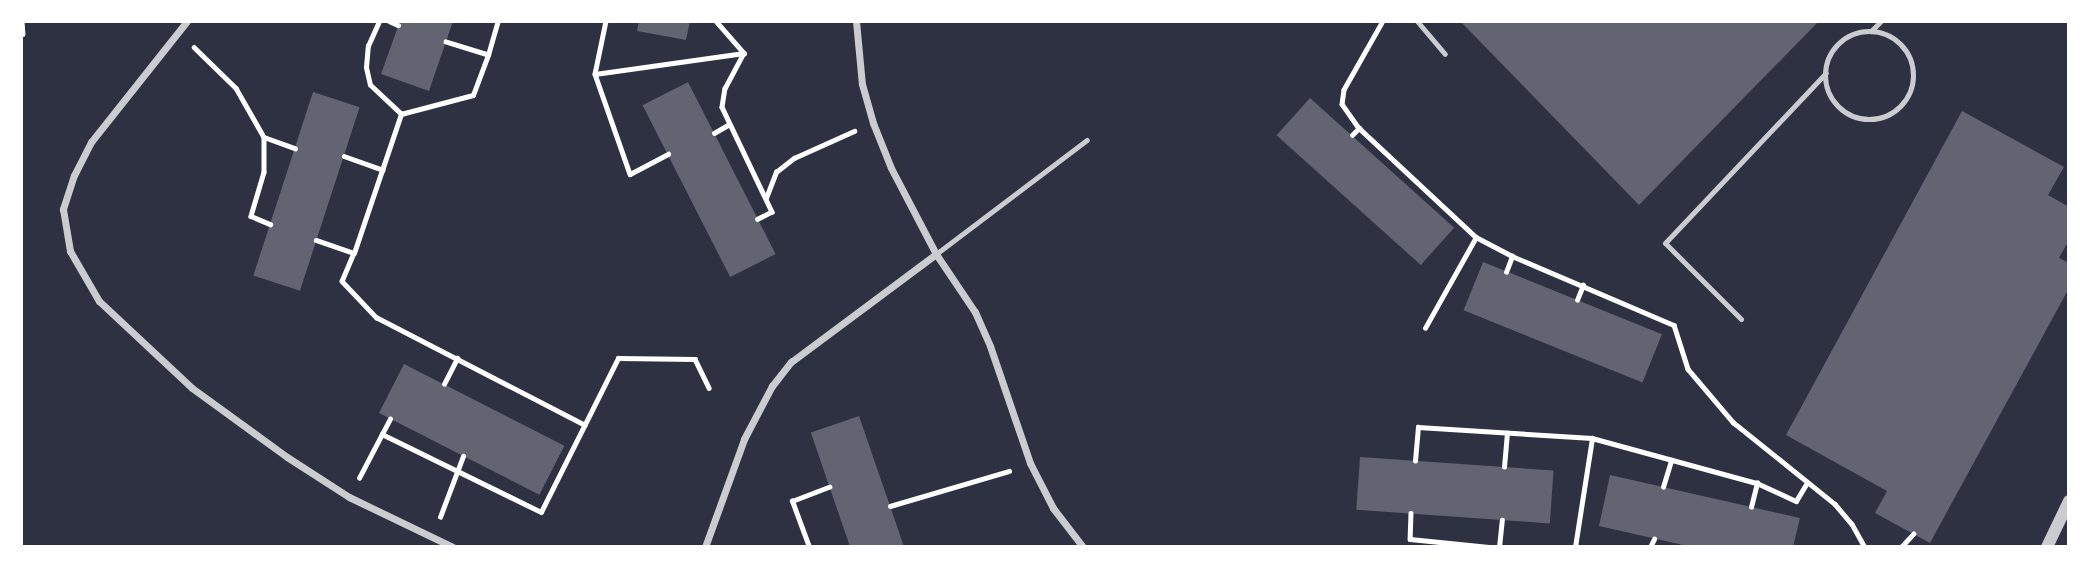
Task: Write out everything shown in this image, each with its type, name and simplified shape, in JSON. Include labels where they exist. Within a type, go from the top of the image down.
[{"type":"street","points":[[187,21],[91,142],[74,175],[63,209],[70,251],[99,301],[192,388],[287,457],[349,497],[453,547]]},
{"type":"street","points":[[856,21],[862,84],[873,123],[891,168],[936,254],[983,328],[1030,463],[1053,508],[1083,547]]},
{"type":"street","points":[[705,547],[744,439],[772,386],[791,362],[936,254]]},
{"type":"street","points":[[2047,547],[2069,501]]},
{"type":"lane","points":[[1417,21],[1445,54]]},
{"type":"lane","points":[[1871,31],[1881,21]]},
{"type":"lane","points":[[1871,31],[1898,41],[1906,50],[1912,65],[1912,85],[1904,102],[1890,114],[1876,120],[1858,118],[1835,104],[1826,85],[1826,73],[1826,62],[1839,42],[1854,34],[1871,31]]},
{"type":"lane","points":[[1741,319],[1665,243],[1826,73]]},
{"type":"lane","points":[[936,254],[1087,140]]},
{"type":"path","points":[[22,21],[23,34]]},
{"type":"path","points":[[379,21],[368,46],[366,67],[370,85],[401,114]]},
{"type":"path","points":[[389,21],[398,24]]},
{"type":"path","points":[[401,114],[473,95],[498,21]]},
{"type":"path","points":[[606,21],[596,74],[630,174],[668,154]]},
{"type":"path","points":[[716,21],[744,53]]},
{"type":"path","points":[[1382,21],[1344,90],[1342,104],[1360,128],[1476,237],[1512,256],[1674,325],[1688,369],[1733,422],[1835,504],[1852,524],[1865,547]]},
{"type":"path","points":[[177,33],[236,88],[264,137],[264,172],[251,216],[270,224]]},
{"type":"path","points":[[446,41],[488,55]]},
{"type":"path","points":[[596,74],[744,53]]},
{"type":"path","points":[[744,53],[725,88],[722,107],[728,125],[772,212],[758,219]]},
{"type":"path","points":[[401,114],[342,281],[376,317],[585,425]]},
{"type":"path","points":[[765,199],[776,172],[794,158],[873,123]]},
{"type":"path","points":[[714,133],[728,125]]},
{"type":"path","points":[[1352,135],[1360,128]]},
{"type":"path","points":[[264,137],[295,148]]},
{"type":"path","points":[[344,156],[383,170]]},
{"type":"path","points":[[1418,196],[1425,189]]},
{"type":"path","points":[[1425,328],[1476,237]]},
{"type":"path","points":[[316,240],[354,253]]},
{"type":"path","points":[[1506,272],[1512,256]]},
{"type":"path","points":[[1577,300],[1583,285]]},
{"type":"path","points":[[444,384],[457,358]]},
{"type":"path","points":[[382,433],[541,512],[618,358],[695,359],[709,388]]},
{"type":"path","points":[[349,497],[390,419]]},
{"type":"path","points":[[1415,461],[1418,427],[1592,438],[1757,483],[1796,500],[1807,483]]},
{"type":"path","points":[[1504,467],[1507,433]]},
{"type":"path","points":[[1575,547],[1592,438]]},
{"type":"path","points":[[432,537],[463,456]]},
{"type":"path","points":[[1662,487],[1671,460]]},
{"type":"path","points":[[890,506],[999,475],[1030,463]]},
{"type":"path","points":[[1751,507],[1757,483]]},
{"type":"path","points":[[809,547],[792,502],[829,487]]},
{"type":"path","points":[[1411,513],[1410,539],[1489,547]]},
{"type":"path","points":[[1499,547],[1502,520]]},
{"type":"path","points":[[1901,547],[1913,534]]},
{"type":"path","points":[[1650,547],[1654,538]]},
{"type":"building","points":[[400,21],[453,21],[429,91],[381,74]]},
{"type":"building","points":[[639,21],[690,21],[686,40],[637,31]]},
{"type":"building","points":[[1460,21],[1819,21],[1639,205]]},
{"type":"building","points":[[688,82],[776,254],[730,277],[643,105]]},
{"type":"building","points":[[313,92],[360,107],[300,291],[253,276]]},
{"type":"building","points":[[1310,98],[1454,228],[1421,265],[1277,135]]},
{"type":"building","points":[[1962,111],[2064,167],[2048,195],[2069,207],[2069,240],[2059,258],[2069,263],[2069,288],[1930,543],[1875,513],[1887,491],[1786,435]]},
{"type":"building","points":[[1483,262],[1662,334],[1642,383],[1464,310]]},
{"type":"building","points":[[404,364],[564,446],[539,495],[379,413]]},
{"type":"building","points":[[859,416],[904,547],[850,547],[811,433]]},
{"type":"building","points":[[1360,457],[1554,471],[1550,523],[1356,510]]},
{"type":"building","points":[[1610,475],[1800,518],[1793,547],[1692,547],[1599,526]]}]
